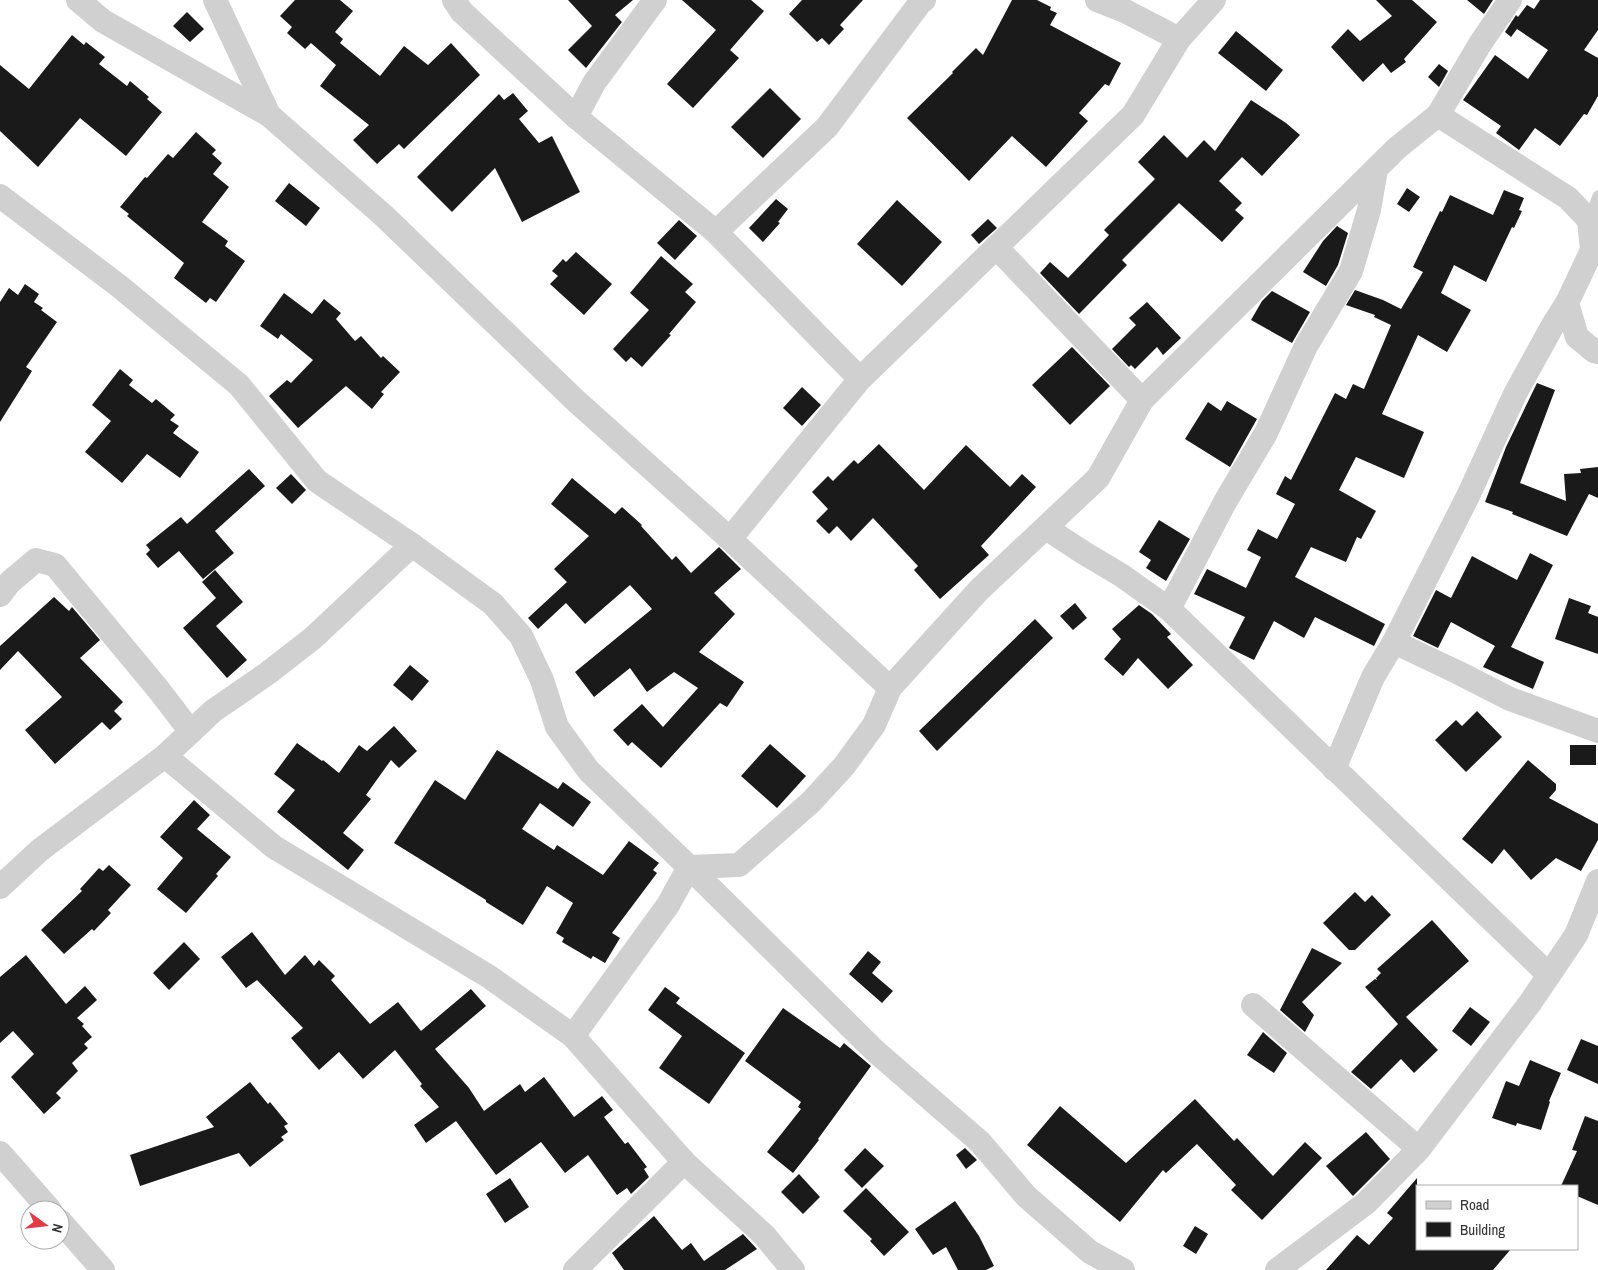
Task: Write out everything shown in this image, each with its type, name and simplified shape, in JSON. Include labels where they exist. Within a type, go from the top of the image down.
[{"type":"street","points":[[78,0],[102,21],[269,114],[384,216],[575,400],[730,539],[890,688]]},
{"type":"street","points":[[215,0],[269,114]]},
{"type":"street","points":[[454,0],[462,12],[576,117],[716,232],[860,379]]},
{"type":"street","points":[[576,117],[594,82],[655,0]]},
{"type":"street","points":[[1097,0],[1125,11],[1179,39]]},
{"type":"street","points":[[730,539],[860,379],[1133,114],[1179,39],[1214,0]]},
{"type":"street","points":[[689,867],[739,865],[811,802],[844,766],[874,725],[890,688],[979,590],[1098,478],[1142,400],[1396,148],[1438,115],[1480,44],[1510,0]]},
{"type":"street","points":[[716,232],[827,127],[919,1]]},
{"type":"street","points":[[1334,769],[1373,677],[1394,642],[1468,496],[1515,394],[1567,303],[1592,250],[1590,220],[1568,198],[1438,115]]},
{"type":"street","points":[[1169,609],[1225,502],[1266,433],[1306,346],[1351,271],[1369,210],[1376,169]]},
{"type":"street","points":[[0,196],[119,286],[239,386],[317,481],[412,545],[493,604],[521,636],[542,680],[557,727],[589,771],[874,1050],[980,1142],[1026,1196],[1090,1252],[1123,1270]]},
{"type":"street","points":[[996,246],[1142,400]]},
{"type":"street","points":[[1567,303],[1577,337],[1594,351],[1598,352]]},
{"type":"street","points":[[1046,528],[1121,575],[1169,609],[1549,975]]},
{"type":"street","points":[[0,887],[40,850],[165,756],[213,711],[268,673],[313,638],[412,545]]},
{"type":"street","points":[[0,595],[10,582],[36,560],[55,565],[158,689],[190,732]]},
{"type":"street","points":[[1394,642],[1510,699],[1598,731]]},
{"type":"street","points":[[165,756],[274,847],[488,976],[573,1036],[684,1162],[764,1235],[793,1270]]},
{"type":"street","points":[[573,1036],[668,905],[689,867]]},
{"type":"street","points":[[1277,1270],[1366,1203],[1419,1149],[1530,1003],[1576,935],[1598,881]]},
{"type":"street","points":[[1253,1005],[1419,1149]]},
{"type":"street","points":[[0,1153],[41,1200]]},
{"type":"street","points":[[575,1270],[684,1162]]},
{"type":"street","points":[[70,1233],[102,1270]]},
{"type":"lane","points":[[1590,220],[1598,196]]},
{"type":"building","points":[[295,0],[340,0],[353,11],[335,32],[343,39],[340,43],[380,76],[404,46],[428,65],[451,43],[480,75],[404,149],[399,144],[377,164],[353,140],[369,125],[320,86],[336,65],[311,43],[305,49],[287,33],[292,27],[280,16]]},
{"type":"building","points":[[568,0],[633,0],[615,15],[622,22],[586,68],[568,50],[592,26]]},
{"type":"building","points":[[682,0],[751,0],[764,11],[730,50],[739,58],[693,108],[667,84],[716,30]]},
{"type":"building","points":[[802,0],[863,0],[840,25],[844,29],[829,45],[822,38],[817,42],[789,14]]},
{"type":"building","points":[[1012,0],[1037,0],[1051,7],[1050,10],[1057,13],[1050,25],[1121,63],[1109,86],[1105,84],[1079,113],[1088,121],[1046,167],[1012,136],[969,181],[907,118],[976,48],[983,55]]},
{"type":"building","points":[[1376,0],[1412,0],[1437,22],[1404,59],[1406,62],[1391,73],[1383,63],[1363,82],[1331,47],[1348,29],[1360,41],[1392,16]]},
{"type":"building","points":[[1467,0],[1493,0],[1484,14]]},
{"type":"building","points":[[1540,0],[1598,0],[1598,30],[1584,50],[1598,58],[1598,96],[1587,115],[1584,114],[1560,146],[1535,128],[1519,150],[1496,133],[1501,126],[1463,100],[1495,55],[1528,79],[1548,50],[1517,29],[1511,37],[1505,32],[1516,15],[1518,17],[1527,5],[1534,9]]},
{"type":"building","points":[[187,12],[204,29],[190,42],[173,26]]},
{"type":"building","points":[[1236,31],[1283,70],[1266,91],[1218,53]]},
{"type":"building","points":[[72,35],[84,45],[86,42],[105,57],[99,64],[127,86],[130,81],[149,97],[147,99],[162,112],[126,156],[80,118],[38,167],[0,131],[0,65],[29,89]]},
{"type":"building","points":[[1439,64],[1448,71],[1439,87],[1428,77]]},
{"type":"building","points":[[770,88],[801,119],[763,158],[731,127]]},
{"type":"building","points":[[513,93],[528,111],[519,119],[539,143],[552,136],[580,192],[522,222],[495,168],[452,212],[417,177],[499,94],[504,100]]},
{"type":"building","points":[[1251,100],[1286,123],[1300,135],[1262,176],[1242,157],[1219,181],[1242,203],[1235,210],[1244,218],[1222,242],[1179,203],[1122,260],[1127,265],[1079,314],[1040,273],[1050,262],[1068,278],[1109,235],[1104,230],[1155,179],[1138,162],[1164,135],[1187,158],[1204,140],[1215,151]]},
{"type":"building","points":[[196,132],[216,150],[212,154],[222,163],[213,174],[229,187],[202,222],[228,241],[225,246],[245,261],[216,302],[210,298],[206,303],[174,278],[184,263],[127,216],[129,214],[120,207],[145,177],[147,178],[168,154],[173,158]]},
{"type":"building","points":[[289,183],[320,208],[306,226],[275,201]]},
{"type":"building","points":[[1407,188],[1420,197],[1409,212],[1397,204]]},
{"type":"building","points":[[1504,190],[1524,198],[1519,210],[1522,211],[1514,228],[1512,227],[1486,282],[1454,265],[1441,293],[1471,310],[1447,352],[1418,335],[1382,414],[1424,432],[1404,478],[1356,457],[1339,490],[1376,511],[1361,539],[1357,537],[1346,562],[1311,547],[1295,577],[1385,624],[1374,646],[1315,617],[1304,638],[1274,621],[1254,660],[1229,648],[1245,617],[1194,594],[1207,569],[1246,588],[1261,557],[1247,550],[1258,529],[1277,539],[1295,504],[1276,494],[1285,476],[1291,480],[1335,393],[1346,399],[1353,384],[1364,389],[1391,325],[1374,317],[1375,315],[1346,305],[1355,290],[1401,309],[1423,272],[1413,267],[1440,211],[1442,212],[1450,195],[1493,215]]},
{"type":"building","points":[[776,199],[788,209],[778,222],[780,223],[763,242],[749,228]]},
{"type":"building","points":[[897,200],[942,242],[902,286],[857,244]]},
{"type":"building","points":[[988,219],[997,228],[979,244],[971,235]]},
{"type":"building","points":[[679,220],[697,236],[675,260],[657,243]]},
{"type":"building","points":[[1337,226],[1348,233],[1338,265],[1326,286],[1303,272],[1323,241]]},
{"type":"building","points":[[576,252],[612,284],[584,315],[550,284],[558,276],[552,271],[563,259],[566,262]]},
{"type":"building","points":[[661,256],[693,284],[685,292],[696,302],[669,334],[671,335],[642,367],[631,357],[626,362],[613,349],[649,310],[630,293]]},
{"type":"building","points":[[25,284],[39,294],[34,302],[57,322],[26,367],[32,371],[0,422],[0,302],[9,288],[18,295]]},
{"type":"building","points":[[1272,291],[1310,312],[1292,343],[1251,320],[1262,301]]},
{"type":"building","points":[[284,293],[312,314],[324,299],[341,313],[336,319],[355,341],[361,336],[381,358],[383,356],[400,372],[381,392],[384,394],[372,409],[346,386],[298,428],[269,396],[287,380],[291,383],[313,360],[281,334],[278,339],[260,326]]},
{"type":"building","points":[[1147,302],[1181,338],[1163,355],[1157,347],[1135,369],[1131,365],[1129,367],[1112,349],[1136,325],[1129,318]]},
{"type":"building","points":[[1072,347],[1110,386],[1070,425],[1032,385]]},
{"type":"building","points":[[120,369],[133,380],[129,385],[152,403],[156,399],[175,415],[170,420],[179,426],[173,433],[199,452],[180,478],[147,454],[122,483],[85,452],[111,421],[92,405]]},
{"type":"building","points":[[1537,383],[1555,390],[1520,483],[1566,501],[1564,474],[1581,473],[1580,469],[1598,467],[1598,498],[1589,494],[1567,536],[1485,502],[1506,447]]},
{"type":"building","points":[[802,387],[821,405],[802,426],[783,408]]},
{"type":"building","points":[[1227,401],[1257,419],[1230,467],[1185,439],[1208,402],[1221,411]]},
{"type":"building","points":[[879,444],[924,490],[966,445],[1010,487],[1022,474],[1036,487],[981,546],[989,555],[940,599],[914,570],[918,566],[873,518],[851,541],[837,526],[829,534],[816,521],[828,509],[812,492],[828,476],[833,481],[854,460],[858,464]]},
{"type":"building","points":[[249,469],[265,486],[215,531],[234,553],[203,579],[179,551],[158,568],[146,554],[150,550],[146,545],[181,517],[187,524]]},
{"type":"building","points":[[291,474],[306,490],[292,504],[276,488]]},
{"type":"building","points":[[572,478],[615,514],[622,507],[642,525],[672,560],[676,556],[691,573],[719,547],[741,569],[714,593],[735,614],[699,652],[744,682],[727,707],[720,703],[661,768],[632,742],[628,746],[613,730],[642,704],[663,727],[698,688],[674,672],[647,692],[630,668],[594,697],[575,672],[652,609],[630,585],[585,624],[566,603],[538,629],[528,618],[567,582],[554,569],[589,536],[551,504]]},
{"type":"building","points":[[1159,520],[1190,539],[1166,581],[1146,568],[1151,560],[1139,552]]},
{"type":"building","points":[[1530,553],[1553,565],[1511,647],[1544,662],[1533,689],[1483,667],[1495,646],[1451,622],[1438,648],[1413,636],[1436,590],[1451,598],[1472,556],[1517,580]]},
{"type":"building","points":[[215,570],[243,602],[216,626],[247,660],[227,678],[183,628],[216,598],[202,582]]},
{"type":"building","points":[[54,597],[69,611],[72,607],[100,640],[80,658],[123,702],[114,711],[122,719],[110,730],[102,722],[55,764],[25,730],[62,697],[18,651],[0,670],[0,646]]},
{"type":"building","points":[[1569,598],[1591,606],[1588,613],[1598,617],[1598,654],[1555,639]]},
{"type":"building","points":[[1075,603],[1087,618],[1073,630],[1060,616]]},
{"type":"building","points":[[1139,605],[1152,614],[1171,634],[1167,637],[1193,665],[1168,689],[1138,658],[1123,676],[1104,659],[1121,639],[1112,629]]},
{"type":"building","points":[[1035,619],[1053,638],[937,751],[919,731]]},
{"type":"building","points":[[410,665],[429,681],[412,701],[393,685]]},
{"type":"building","points":[[1477,711],[1502,737],[1466,772],[1435,740],[1456,720],[1462,726]]},
{"type":"building","points":[[394,726],[417,751],[399,768],[391,760],[366,795],[371,799],[343,833],[364,850],[348,870],[277,812],[295,790],[274,774],[297,743],[339,773],[359,745],[367,751]]},
{"type":"building","points":[[770,744],[806,776],[777,808],[741,776]]},
{"type":"building","points":[[1570,745],[1596,745],[1596,765],[1570,765]]},
{"type":"building","points":[[497,750],[558,789],[563,782],[591,802],[573,827],[540,803],[522,829],[554,850],[557,845],[603,875],[629,841],[659,863],[653,870],[657,873],[612,933],[620,938],[605,963],[593,956],[591,959],[562,942],[564,938],[556,933],[573,903],[547,886],[523,925],[394,843],[435,780],[465,800]]},
{"type":"building","points":[[1528,760],[1556,784],[1556,790],[1549,798],[1598,824],[1598,840],[1581,871],[1556,858],[1531,880],[1504,849],[1492,864],[1462,839]]},
{"type":"building","points":[[194,800],[210,815],[197,829],[231,857],[216,874],[218,876],[186,913],[157,889],[183,858],[160,837]]},
{"type":"building","points":[[109,865],[131,885],[108,910],[111,913],[94,931],[92,929],[64,954],[41,930],[82,891],[80,889],[99,868],[103,871]]},
{"type":"building","points":[[1355,892],[1365,902],[1372,895],[1391,915],[1355,950],[1349,950],[1323,923]]},
{"type":"building","points":[[1432,920],[1469,961],[1406,1017],[1438,1050],[1414,1073],[1401,1059],[1371,1089],[1351,1072],[1398,1024],[1365,987],[1375,979],[1377,980],[1376,978],[1381,973],[1377,969]]},
{"type":"building","points":[[252,932],[285,975],[305,955],[314,966],[319,960],[335,976],[331,980],[370,1024],[398,1002],[421,1031],[471,989],[486,1006],[435,1049],[469,1088],[484,1111],[520,1084],[525,1092],[544,1077],[574,1117],[602,1096],[613,1110],[604,1117],[625,1144],[628,1142],[647,1167],[644,1169],[649,1177],[631,1194],[627,1188],[617,1195],[588,1155],[565,1173],[541,1142],[496,1175],[456,1121],[426,1143],[414,1125],[439,1107],[420,1086],[422,1084],[395,1050],[363,1079],[339,1052],[319,1070],[291,1038],[303,1028],[257,980],[246,988],[221,957]]},
{"type":"building","points":[[184,942],[200,959],[169,990],[153,973]]},
{"type":"building","points":[[1312,948],[1342,963],[1302,1002],[1314,1015],[1305,1032],[1280,1010]]},
{"type":"building","points":[[868,951],[881,962],[872,973],[893,991],[882,1003],[849,974]]},
{"type":"building","points":[[26,955],[66,1004],[85,986],[97,1000],[77,1018],[84,1024],[82,1026],[92,1037],[84,1044],[88,1048],[72,1063],[78,1071],[56,1093],[61,1098],[44,1114],[11,1077],[34,1054],[13,1031],[0,1043],[0,977]]},
{"type":"building","points":[[665,987],[680,998],[676,1003],[745,1053],[709,1104],[659,1068],[682,1036],[648,1010]]},
{"type":"building","points":[[1470,1007],[1490,1022],[1471,1046],[1452,1031]]},
{"type":"building","points":[[783,1008],[840,1048],[844,1043],[871,1066],[819,1140],[793,1173],[767,1152],[801,1109],[798,1107],[801,1102],[745,1061]]},
{"type":"building","points":[[1263,1032],[1287,1053],[1274,1073],[1247,1055]]},
{"type":"building","points":[[1581,1039],[1598,1046],[1598,1084],[1567,1070]]},
{"type":"building","points":[[1530,1060],[1561,1073],[1549,1101],[1541,1130],[1517,1123],[1516,1126],[1492,1118],[1506,1081],[1519,1086]]},
{"type":"building","points":[[250,1082],[288,1124],[284,1126],[288,1132],[281,1137],[284,1140],[250,1167],[239,1153],[140,1186],[130,1155],[214,1127],[206,1117]]},
{"type":"building","points":[[1195,1099],[1234,1141],[1237,1138],[1273,1176],[1305,1142],[1322,1158],[1262,1220],[1231,1190],[1236,1185],[1197,1144],[1166,1173],[1163,1170],[1120,1222],[1027,1145],[1060,1106],[1126,1163]]},
{"type":"building","points":[[1585,1116],[1598,1121],[1598,1205],[1578,1196],[1578,1185],[1561,1185],[1577,1151],[1572,1150]]},
{"type":"building","points":[[1366,1132],[1390,1159],[1353,1196],[1326,1166]]},
{"type":"building","points":[[865,1148],[884,1166],[862,1188],[844,1170]]},
{"type":"building","points":[[965,1148],[977,1160],[966,1169],[956,1155]]},
{"type":"building","points":[[799,1174],[820,1197],[803,1214],[781,1192]]},
{"type":"building","points":[[510,1178],[529,1207],[505,1223],[486,1194]]},
{"type":"building","points":[[1417,1178],[1416,1250],[1510,1250],[1493,1270],[1326,1270],[1357,1235],[1369,1245],[1393,1218],[1387,1213]]},
{"type":"building","points":[[866,1188],[909,1232],[884,1256],[870,1241],[872,1239],[843,1211]]},
{"type":"building","points":[[955,1201],[979,1236],[994,1266],[986,1270],[958,1270],[946,1247],[933,1255],[915,1229]]},
{"type":"building","points":[[654,1216],[682,1250],[691,1243],[704,1261],[743,1234],[757,1249],[725,1270],[624,1270],[612,1253]]},
{"type":"building","points":[[1195,1226],[1208,1234],[1196,1254],[1183,1246]]}]
